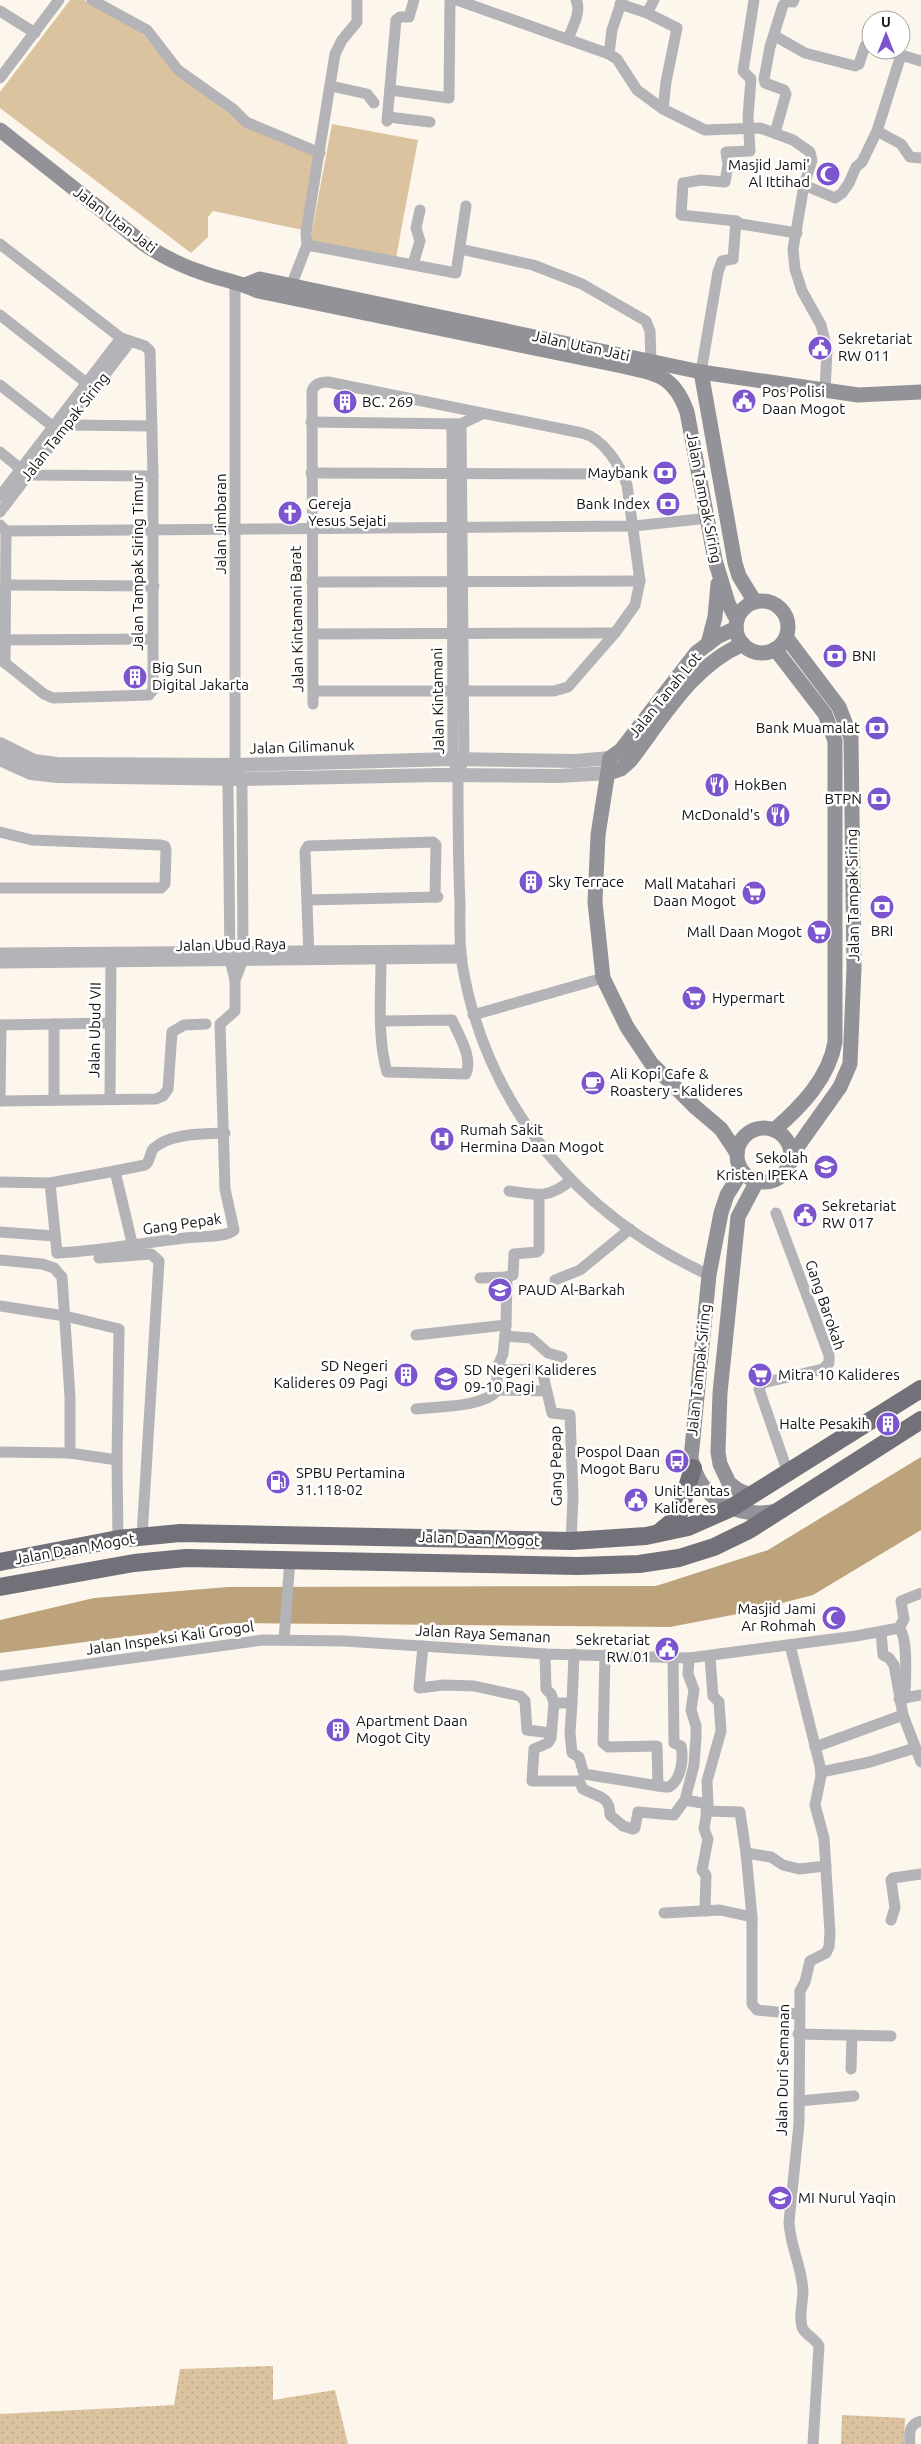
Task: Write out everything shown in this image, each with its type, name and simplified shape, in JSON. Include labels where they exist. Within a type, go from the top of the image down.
[{"type":"highway","name":"Jalan Daan Mogot","points":[[0,1562],[142,1536],[203,1532],[571,1541],[626,1539],[654,1535],[688,1527],[731,1508],[921,1389]]},
{"type":"highway","name":"Jalan Daan Mogot","points":[[0,1587],[165,1559],[289,1565],[417,1561],[578,1566],[639,1564],[660,1561],[714,1547],[732,1539],[921,1420]]},
{"type":"highway","points":[[654,1535],[678,1517],[693,1468]]},
{"type":"highway","points":[[417,1561],[418,1537]]},
{"type":"highway","points":[[436,1562],[437,1537]]},
{"type":"main road","name":"Jalan Utan Jati","points":[[0,130],[144,244],[180,264],[240,283],[260,279],[289,291],[622,366],[667,379]]},
{"type":"main road","name":"Jalan Utan Jati","points":[[289,291],[701,372],[825,392],[882,395],[921,392]]},
{"type":"main road","name":"Jalan Tampak Siring","points":[[701,372],[735,564],[739,576],[755,602]]},
{"type":"main road","points":[[704,390],[710,378],[719,375]]},
{"type":"main road","name":"Jalan Tampak Siring","points":[[667,379],[678,392],[687,412],[715,560],[736,624]]},
{"type":"main road","points":[[708,644],[717,608],[718,589],[715,560]]},
{"type":"main road","points":[[755,602],[770,602],[782,609],[788,622],[786,636],[775,649],[760,653],[742,644],[736,624],[740,612],[755,602]]},
{"type":"main road","name":"Jalan Tanah Lot","points":[[736,624],[692,658],[610,765],[621,769],[630,761],[703,668],[724,652],[742,644]]},
{"type":"main road","name":"Jalan Tampak Siring","points":[[786,636],[839,707],[851,738],[854,968],[850,1064],[840,1087],[791,1156]]},
{"type":"main road","name":"Jalan Tampak Siring","points":[[774,1130],[797,1110],[832,1058],[835,1042],[836,881],[836,773],[833,732],[821,708],[775,649]]},
{"type":"main road","points":[[610,765],[598,835],[596,902],[603,978],[627,1027],[651,1063],[694,1106],[722,1129],[737,1153],[742,1171],[757,1181],[776,1180],[784,1174],[789,1166],[791,1156],[787,1140],[774,1130],[759,1129],[745,1136],[737,1153]]},
{"type":"main road","points":[[722,1129],[745,1136]]},
{"type":"main road","name":"Jalan Tampak Siring","points":[[742,1171],[727,1195],[721,1214],[710,1275],[696,1392],[691,1450],[693,1468],[712,1498],[731,1508],[754,1514],[780,1510]]},
{"type":"main road","name":"Jalan Tampak Siring","points":[[752,1496],[738,1490],[729,1483],[720,1464],[718,1452],[720,1393],[738,1217],[757,1181]]},
{"type":"main road","points":[[696,1392],[703,1400],[708,1401],[713,1400],[720,1393]]},
{"type":"street","points":[[0,78],[59,0]]},
{"type":"street","points":[[92,0],[147,30],[178,70],[233,109],[246,122],[320,153]]},
{"type":"street","points":[[289,291],[307,245],[306,233],[335,54],[342,40],[357,22],[357,0]]},
{"type":"street","points":[[414,0],[408,17],[400,17],[396,20],[388,119],[430,122]]},
{"type":"street","points":[[390,90],[449,98],[450,0]]},
{"type":"street","points":[[458,0],[484,4],[609,54],[617,60],[637,90],[663,109],[705,130],[728,130],[748,127],[775,132],[793,140],[810,152],[812,160],[804,185],[793,249],[795,269],[802,291],[821,325],[827,349],[825,392]]},
{"type":"street","points":[[568,39],[576,16],[578,4],[576,0]]},
{"type":"street","points":[[647,13],[654,0]]},
{"type":"street","points":[[754,0],[743,71],[751,79],[748,127],[750,151],[726,152],[728,165],[725,182],[701,180],[683,183],[681,215],[736,221],[741,224],[797,233]]},
{"type":"street","points":[[775,132],[786,94],[784,90],[765,83],[764,79],[770,46],[775,36],[783,5],[788,1],[793,2],[794,0]]},
{"type":"street","points":[[609,54],[612,30],[621,2],[677,28],[666,82],[663,109]]},
{"type":"street","points":[[0,11],[34,33]]},
{"type":"street","points":[[775,36],[805,53],[855,66],[859,64],[861,58]]},
{"type":"street","points":[[804,185],[835,198],[842,193],[856,167],[862,162],[877,131],[899,60]]},
{"type":"street","points":[[331,86],[367,94],[374,103]]},
{"type":"street","points":[[877,131],[901,144],[910,157],[921,158]]},
{"type":"street","points":[[307,245],[456,273],[466,206]]},
{"type":"street","points":[[413,264],[420,241],[416,228],[420,210]]},
{"type":"street","points":[[701,372],[718,272],[722,261],[733,259],[736,221]]},
{"type":"street","points":[[0,244],[125,340]]},
{"type":"street","points":[[460,249],[533,265],[574,281],[646,321],[650,331],[651,361]]},
{"type":"street","name":"Jalan Jimbaran","points":[[220,1064],[220,1024],[235,1011],[235,980],[230,956],[235,784],[236,529],[240,283]]},
{"type":"street","points":[[0,315],[92,386]]},
{"type":"street","name":"Jalan Tampak Siring","points":[[0,496],[25,472],[61,429],[125,340]]},
{"type":"street","name":"Jalan Tampak Siring Timur","points":[[2,661],[44,694],[53,698],[149,695],[153,690],[154,586],[150,351],[146,346],[125,340]]},
{"type":"street","name":"Jalan Kintamani Barat","points":[[313,704],[311,422],[314,385],[320,382],[328,382],[482,414]]},
{"type":"street","points":[[0,385],[61,429],[152,426]]},
{"type":"street","points":[[311,422],[456,424],[482,414],[591,435],[598,440],[623,474],[634,526],[640,581],[635,605],[616,633],[568,687],[561,690],[458,692],[313,691]]},
{"type":"street","name":"Jalan Kintamani","points":[[456,424],[461,954],[473,1015],[502,1087],[519,1116],[552,1159],[571,1180],[630,1229],[675,1259],[710,1275]]},
{"type":"street","points":[[0,452],[25,472],[153,476]]},
{"type":"street","name":"Jalan Tampak Siring","points":[[0,512],[25,472]]},
{"type":"street","points":[[311,473],[623,474]]},
{"type":"street","points":[[2,661],[6,585],[3,528],[236,529],[634,526],[708,518]]},
{"type":"street","points":[[312,582],[640,581]]},
{"type":"street","points":[[6,585],[154,586]]},
{"type":"street","points":[[313,634],[616,633]]},
{"type":"street","points":[[2,640],[153,639]]},
{"type":"street","name":"Jalan Gilimanuk","points":[[0,744],[34,761],[57,764],[235,765],[459,759],[575,761],[610,765]]},
{"type":"street","name":"Jalan Gilimanuk","points":[[0,759],[31,773],[57,776],[235,784],[458,775],[598,775],[610,765]]},
{"type":"street","name":"Jalan Jimbaran","points":[[235,784],[243,956],[235,980]]},
{"type":"street","points":[[0,832],[32,840],[165,846],[165,884],[161,888],[0,888]]},
{"type":"street","points":[[307,900],[437,897],[436,845],[433,842],[315,844],[308,846],[305,851],[309,955]]},
{"type":"street","name":"Jalan Ubud Raya","points":[[0,954],[243,956],[461,954]]},
{"type":"street","name":"Jalan Ubud Raya","points":[[309,955],[381,959],[461,954]]},
{"type":"street","name":"Jalan Ubud Raya","points":[[0,963],[112,961],[215,956]]},
{"type":"street","points":[[381,959],[382,1021],[383,1060],[387,1072],[466,1074],[469,1067],[468,1058],[452,1020],[382,1021]]},
{"type":"street","name":"Jalan Ubud VII","points":[[110,1099],[112,961]]},
{"type":"street","points":[[473,1015],[603,978]]},
{"type":"street","points":[[110,1023],[1,1025],[0,1101],[156,1099],[163,1096],[168,1089],[172,1032],[184,1025],[206,1024]]},
{"type":"street","points":[[54,1024],[54,1100]]},
{"type":"street","name":"Gang Pepak","points":[[57,1253],[133,1247],[194,1236],[227,1234],[234,1230],[225,1189],[220,1064]]},
{"type":"street","points":[[0,1182],[50,1182],[144,1165],[154,1148],[177,1138],[191,1134],[224,1133]]},
{"type":"street","points":[[115,1171],[133,1247]]},
{"type":"street","points":[[509,1191],[539,1196],[558,1191],[571,1180]]},
{"type":"street","points":[[50,1182],[57,1253],[60,1257],[72,1260],[151,1254],[159,1261],[142,1536]]},
{"type":"street","points":[[480,1278],[513,1275],[514,1254],[537,1252],[539,1250],[539,1196]]},
{"type":"street","name":"Gang Barokah","points":[[776,1213],[830,1355],[829,1363],[823,1369],[763,1383],[759,1389],[788,1473]]},
{"type":"street","points":[[554,1280],[580,1270],[630,1229]]},
{"type":"street","points":[[0,1232],[55,1236]]},
{"type":"street","points":[[0,1260],[42,1264],[54,1268],[62,1277],[70,1397],[70,1453]]},
{"type":"street","points":[[416,1409],[479,1402],[492,1397],[498,1390],[496,1370],[503,1354],[506,1330],[507,1277]]},
{"type":"street","points":[[0,1306],[66,1316],[117,1328],[120,1331],[116,1460],[118,1540]]},
{"type":"street","points":[[416,1335],[506,1330],[531,1338],[548,1353],[562,1357]]},
{"type":"street","points":[[496,1370],[536,1369],[543,1375],[546,1391],[498,1390]]},
{"type":"street","name":"Gang Pepap","points":[[546,1391],[552,1413],[570,1415],[573,1497],[571,1541]]},
{"type":"street","points":[[0,1452],[70,1453],[116,1460]]},
{"type":"street","points":[[284,1636],[289,1565]]},
{"type":"street","points":[[921,1593],[901,1601],[904,1619],[899,1628],[903,1632],[904,1645],[903,1715],[921,1762]]},
{"type":"street","name":"Jalan Raya Semanan","points":[[344,1641],[545,1654],[689,1658],[710,1657],[899,1628]]},
{"type":"street","points":[[881,1632],[883,1655],[889,1658],[894,1665],[902,1698]]},
{"type":"street","name":"Jalan Inspeksi Kali Grogol","points":[[0,1676],[284,1636],[344,1641]]},
{"type":"street","name":"Jalan Duri Semanan","points":[[790,1645],[821,1772],[816,1804],[824,1838],[830,1913],[829,1947],[826,1953],[810,1961],[805,1982],[800,1991],[798,2014],[799,2124],[788,2222],[789,2234],[798,2263],[803,2289],[801,2322],[805,2332],[819,2346],[813,2444]]},
{"type":"street","points":[[424,1646],[419,1688],[444,1685],[474,1686],[514,1693],[524,1698],[527,1730],[551,1733]]},
{"type":"street","points":[[545,1654],[546,1687],[554,1703],[551,1733],[548,1743],[534,1749],[532,1781],[579,1781],[587,1791],[605,1798],[609,1804],[610,1815],[629,1829],[635,1828],[638,1812],[674,1815],[685,1800],[694,1765],[696,1737],[696,1726],[691,1710],[694,1690],[688,1674],[689,1658]]},
{"type":"street","points":[[574,1654],[570,1733],[572,1753],[579,1757],[584,1774],[669,1787],[674,1784],[682,1758],[681,1746],[674,1743],[673,1658]]},
{"type":"street","points":[[605,1655],[604,1745],[611,1747],[657,1746],[658,1786]]},
{"type":"street","points":[[705,1911],[706,1875],[702,1870],[708,1839],[704,1829],[708,1781],[722,1732],[719,1702],[713,1696],[710,1657]]},
{"type":"street","points":[[902,1698],[921,1695]]},
{"type":"street","points":[[554,1703],[572,1703]]},
{"type":"street","points":[[815,1747],[903,1715]]},
{"type":"street","points":[[821,1772],[870,1762],[915,1748]]},
{"type":"street","points":[[685,1800],[707,1808],[740,1812],[752,1917],[752,2004],[756,2010],[798,2014]]},
{"type":"street","points":[[746,1853],[772,1858],[789,1868],[806,1869],[826,1866]]},
{"type":"street","points":[[891,1920],[896,1908],[891,1880],[898,1876],[921,1874]]},
{"type":"street","points":[[664,1913],[728,1911],[752,1917]]},
{"type":"street","points":[[798,2034],[891,2036]]},
{"type":"street","points":[[851,2069],[852,2036]]},
{"type":"street","points":[[799,2101],[854,2096]]},
{"type":"street","points":[[910,2444],[910,2429],[913,2424],[921,2421]]},
{"type":"shaded area","points":[[70,0],[84,0],[137,27],[174,72],[251,123],[315,150],[303,230],[213,211],[208,217],[208,237],[191,253],[0,108],[0,92]]},
{"type":"shaded area","points":[[332,124],[418,140],[396,258],[310,242]]},
{"type":"shaded area","points":[[921,1457],[921,1530],[813,1595],[748,1612],[670,1627],[232,1623],[0,1653],[0,1620],[94,1598],[228,1587],[656,1586],[768,1550]]},
{"type":"shaded area","points":[[273,2366],[273,2400],[335,2390],[348,2444],[0,2444],[0,2414],[174,2405],[180,2369]]},
{"type":"shaded area","points":[[842,2415],[905,2418],[904,2444],[841,2444]]},
{"type":"place","name":"Masjid Jami' Al Ittihad","points":[[828,174]]},
{"type":"place","name":"Sekretariat RW 011","points":[[820,348]]},
{"type":"place","name":"Pos Polisi Daan Mogot","points":[[744,401]]},
{"type":"place","name":"BC. 269","points":[[345,402]]},
{"type":"place","name":"Maybank","points":[[665,473]]},
{"type":"place","name":"Bank Index","points":[[668,504]]},
{"type":"place","name":"Gereja Yesus Sejati","points":[[290,513]]},
{"type":"place","name":"BNI","points":[[835,656]]},
{"type":"place","name":"Big Sun Digital Jakarta","points":[[135,677]]},
{"type":"place","name":"Bank Muamalat","points":[[877,728]]},
{"type":"place","name":"HokBen","points":[[717,785]]},
{"type":"place","name":"BTPN","points":[[879,799]]},
{"type":"place","name":"McDonald's","points":[[778,815]]},
{"type":"place","name":"Sky Terrace","points":[[531,882]]},
{"type":"place","name":"Mall Matahari Daan Mogot","points":[[754,893]]},
{"type":"place","name":"BRI","points":[[882,907]]},
{"type":"place","name":"Mall Daan Mogot","points":[[819,932]]},
{"type":"place","name":"Hypermart","points":[[694,998]]},
{"type":"place","name":"Ali Kopi Cafe & Roastery - Kalideres","points":[[593,1083]]},
{"type":"place","name":"Rumah Sakit Hermina Daan Mogot","points":[[442,1139]]},
{"type":"place","name":"Sekolah Kristen IPEKA","points":[[826,1167]]},
{"type":"place","name":"Sekretariat RW 017","points":[[805,1215]]},
{"type":"place","name":"PAUD Al-Barkah","points":[[500,1290]]},
{"type":"place","name":"SD Negeri Kalideres 09 Pagi","points":[[406,1375]]},
{"type":"place","name":"Mitra 10 Kalideres","points":[[760,1375]]},
{"type":"place","name":"SD Negeri Kalideres 09-10 Pagi","points":[[446,1379]]},
{"type":"place","name":"Halte Pesakih","points":[[888,1424]]},
{"type":"place","name":"Pospol Daan Mogot Baru","points":[[677,1461]]},
{"type":"place","name":"SPBU Pertamina 31.118-02","points":[[278,1482]]},
{"type":"place","name":"Unit Lantas Kalideres","points":[[636,1500]]},
{"type":"place","name":"Masjid Jami Ar Rohmah","points":[[834,1618]]},
{"type":"place","name":"Sekretariat RW 01","points":[[667,1649]]},
{"type":"place","name":"Apartment Daan Mogot City","points":[[338,1730]]},
{"type":"place","name":"MI Nurul Yaqin","points":[[780,2198]]}]
